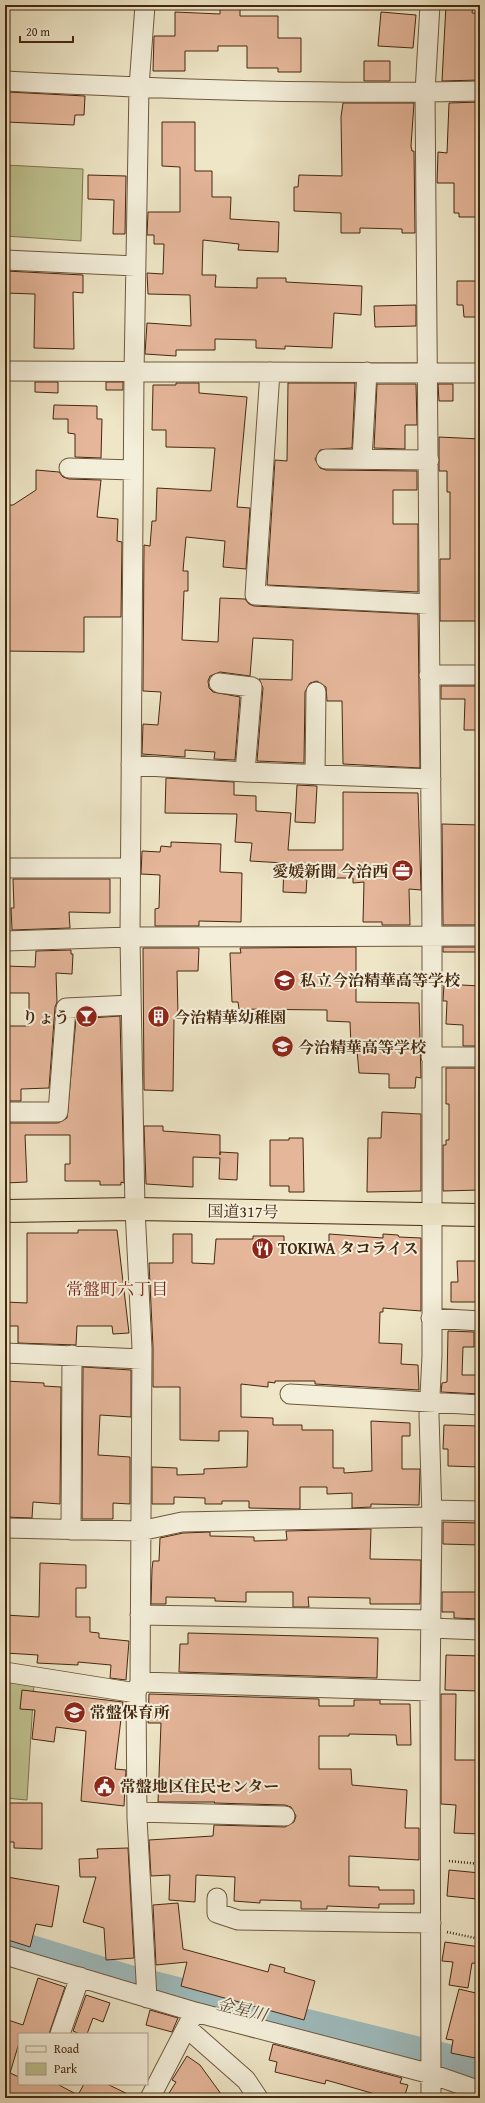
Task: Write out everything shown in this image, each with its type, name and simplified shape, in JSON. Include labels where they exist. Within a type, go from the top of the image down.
[{"type":"highway","name":"国道317号","points":[[5,1210],[135,1209],[480,1215]]},
{"type":"street","points":[[145,5],[140,88],[134,372],[130,937],[135,1209],[142,1359],[137,1812],[147,1998]]},
{"type":"street","points":[[430,5],[425,92],[432,935],[430,1402],[432,1514],[430,1691],[431,2098]]},
{"type":"street","points":[[5,81],[140,88],[425,92],[480,91]]},
{"type":"street","points":[[5,260],[136,266]]},
{"type":"street","points":[[5,370],[480,373]]},
{"type":"street","points":[[270,372],[255,595],[429,604]]},
{"type":"street","points":[[362,459],[366,372]]},
{"type":"street","points":[[326,459],[429,460]]},
{"type":"street","points":[[68,468],[133,470]]},
{"type":"street","points":[[429,675],[480,675]]},
{"type":"street","points":[[219,683],[252,687],[245,772]]},
{"type":"street","points":[[315,774],[316,692]]},
{"type":"street","points":[[131,765],[245,772],[431,779]]},
{"type":"street","points":[[5,868],[130,868]]},
{"type":"street","points":[[5,941],[130,937],[480,936]]},
{"type":"street","points":[[5,1112],[58,1112],[66,1008],[131,1005]]},
{"type":"street","points":[[432,1057],[480,1057]]},
{"type":"street","points":[[431,1318],[480,1321]]},
{"type":"street","points":[[5,1353],[142,1359]]},
{"type":"street","points":[[71,1530],[72,1356]]},
{"type":"street","points":[[290,1394],[480,1405]]},
{"type":"street","points":[[5,1528],[140,1531],[182,1522],[432,1514],[480,1511]]},
{"type":"street","points":[[140,1615],[431,1624],[480,1630]]},
{"type":"street","points":[[5,1672],[138,1688],[430,1691]]},
{"type":"street","points":[[137,1812],[285,1816]]},
{"type":"street","points":[[216,1898],[217,1913],[238,1920],[431,1926]]},
{"type":"street","points":[[5,1955],[147,1998],[191,2020],[431,2074],[480,2091]]},
{"type":"street","points":[[60,2033],[80,1977]]},
{"type":"street","points":[[150,2098],[191,2020]]},
{"type":"street","points":[[191,2020],[246,2080],[258,2098]]},
{"type":"path","points":[[430,1859],[480,1864]]},
{"type":"path","points":[[431,1926],[480,1939]]},
{"type":"green space","points":[[5,165],[83,169],[81,241],[5,236]]},
{"type":"green space","points":[[5,1680],[34,1684],[27,1800],[5,1798]]},
{"type":"building","points":[[446,5],[473,5],[472,13],[480,13],[480,80],[442,81]]},
{"type":"building","points":[[220,8],[240,9],[240,16],[278,16],[278,38],[301,38],[301,72],[278,72],[278,68],[247,68],[247,46],[218,46],[218,51],[185,51],[185,71],[153,71],[154,36],[175,36],[175,12],[220,14]]},
{"type":"building","points":[[381,12],[416,15],[413,48],[378,46]]},
{"type":"building","points":[[364,61],[390,61],[390,81],[364,81]]},
{"type":"building","points":[[8,92],[85,96],[84,115],[75,115],[74,125],[6,122]]},
{"type":"building","points":[[480,102],[480,217],[459,217],[459,213],[454,213],[454,183],[437,183],[438,152],[447,153],[449,103]]},
{"type":"building","points":[[343,103],[414,103],[411,146],[412,151],[414,151],[415,233],[402,233],[402,229],[360,228],[360,233],[341,233],[341,213],[294,211],[294,187],[298,187],[299,175],[342,176],[341,117]]},
{"type":"building","points":[[162,122],[195,122],[195,171],[212,171],[212,197],[231,197],[230,219],[279,222],[278,252],[238,250],[239,244],[203,240],[202,275],[216,275],[215,287],[257,288],[257,278],[286,278],[286,282],[362,286],[361,315],[334,313],[332,348],[285,346],[285,349],[256,348],[256,340],[215,339],[215,350],[176,350],[176,356],[145,354],[147,323],[191,326],[190,295],[148,294],[147,273],[163,274],[164,244],[154,244],[154,235],[147,235],[148,212],[180,212],[180,167],[162,166]]},
{"type":"building","points":[[88,175],[126,176],[125,234],[113,234],[114,200],[88,199]]},
{"type":"building","points":[[6,271],[83,275],[83,293],[73,292],[74,349],[34,348],[35,294],[5,293]]},
{"type":"building","points":[[457,281],[480,281],[480,317],[464,317],[463,305],[457,305]]},
{"type":"building","points":[[416,305],[416,326],[375,327],[374,306]]},
{"type":"building","points":[[35,382],[58,382],[58,393],[35,392]]},
{"type":"building","points":[[106,382],[123,382],[123,390],[106,390]]},
{"type":"building","points":[[176,383],[199,383],[199,393],[247,397],[237,507],[250,508],[246,569],[223,567],[225,541],[186,537],[183,571],[188,571],[188,591],[184,591],[182,640],[218,642],[220,598],[245,599],[249,604],[254,606],[418,614],[420,768],[343,764],[342,701],[327,701],[326,687],[317,681],[310,683],[305,692],[304,763],[257,761],[263,688],[259,679],[292,680],[293,640],[253,638],[250,676],[220,672],[210,676],[208,681],[209,688],[213,692],[240,697],[235,760],[214,759],[215,752],[185,750],[185,757],[142,754],[143,724],[158,725],[161,692],[143,691],[144,545],[150,546],[152,521],[156,521],[157,488],[211,491],[215,448],[166,447],[166,430],[152,430],[153,385],[176,385]]},
{"type":"building","points":[[288,383],[355,383],[352,448],[320,450],[315,459],[320,468],[326,470],[417,471],[417,490],[393,490],[393,524],[418,524],[418,592],[267,585],[275,460],[287,461]]},
{"type":"building","points":[[377,384],[416,384],[417,425],[405,425],[405,449],[374,448]]},
{"type":"building","points":[[438,384],[453,384],[453,401],[439,401]]},
{"type":"building","points":[[54,405],[97,406],[97,419],[102,419],[101,458],[75,457],[75,434],[68,433],[68,419],[53,419]]},
{"type":"building","points":[[439,437],[480,439],[480,621],[440,621],[440,559],[450,559],[450,492],[447,492],[447,471],[439,471]]},
{"type":"building","points":[[36,470],[59,472],[63,477],[69,479],[101,480],[97,517],[118,519],[117,541],[122,542],[121,617],[84,617],[84,652],[5,651],[5,505],[13,505],[36,490]]},
{"type":"building","points":[[441,686],[480,686],[480,730],[464,730],[465,699],[441,699]]},
{"type":"building","points":[[166,778],[234,782],[234,795],[256,796],[256,811],[291,813],[288,850],[343,850],[343,792],[418,793],[421,890],[409,889],[410,925],[382,925],[382,922],[363,922],[364,882],[353,883],[353,878],[307,878],[306,893],[283,892],[284,863],[250,861],[252,843],[235,842],[237,814],[165,813]]},
{"type":"building","points":[[297,785],[317,786],[315,823],[295,822]]},
{"type":"building","points":[[442,824],[480,825],[480,925],[443,925]]},
{"type":"building","points":[[171,842],[221,844],[220,872],[242,873],[241,922],[199,921],[199,926],[155,926],[155,909],[159,908],[160,875],[141,874],[142,851],[160,852],[161,846],[171,847]]},
{"type":"building","points":[[13,879],[110,879],[110,913],[69,912],[70,928],[12,930],[11,908],[14,908]]},
{"type":"building","points":[[356,947],[356,1002],[419,1003],[421,1078],[416,1077],[415,1088],[389,1088],[389,1074],[359,1073],[357,1050],[351,1046],[350,1022],[327,1021],[327,1010],[239,1009],[238,1002],[232,1002],[230,953],[241,953],[240,948]]},
{"type":"building","points":[[443,947],[480,947],[480,952],[443,952]]},
{"type":"building","name":"今治精華幼稚園","points":[[143,948],[199,948],[198,971],[177,971],[178,1015],[174,1018],[173,1091],[144,1090]]},
{"type":"building","points":[[71,950],[71,954],[73,954],[72,974],[56,973],[57,1002],[55,1007],[49,1088],[21,1089],[21,1101],[5,1101],[5,1026],[29,1026],[29,993],[5,993],[5,966],[35,967],[36,951]]},
{"type":"building","points":[[444,984],[480,986],[480,1046],[463,1046],[463,1025],[446,1024],[447,1001],[443,1001]]},
{"type":"building","points":[[120,1016],[124,1183],[121,1182],[121,1185],[100,1185],[100,1181],[65,1181],[65,1164],[70,1164],[70,1135],[25,1135],[27,1182],[5,1183],[5,1123],[58,1123],[67,1118],[76,1019]]},
{"type":"building","points":[[446,1068],[480,1068],[480,1190],[443,1191],[443,1145],[446,1145],[446,1140],[449,1140],[449,1104],[446,1104]]},
{"type":"building","points":[[382,1112],[421,1114],[421,1191],[367,1192],[368,1138],[381,1138]]},
{"type":"building","points":[[144,1126],[163,1126],[163,1131],[220,1135],[220,1152],[238,1153],[237,1180],[219,1179],[220,1158],[193,1157],[193,1187],[146,1184]]},
{"type":"building","points":[[289,1138],[303,1138],[304,1192],[289,1192],[289,1186],[270,1186],[270,1140],[289,1140]]},
{"type":"building","points":[[78,1230],[117,1230],[129,1333],[113,1334],[112,1326],[77,1326],[76,1345],[18,1343],[18,1326],[5,1326],[5,1302],[27,1303],[27,1233],[78,1233]]},
{"type":"building","points":[[173,1234],[192,1234],[192,1263],[214,1264],[216,1239],[253,1239],[253,1236],[284,1236],[284,1249],[329,1251],[329,1234],[383,1238],[383,1234],[398,1235],[399,1237],[421,1238],[421,1311],[383,1308],[383,1312],[380,1312],[379,1343],[402,1344],[401,1364],[418,1365],[419,1390],[315,1384],[315,1381],[275,1381],[275,1383],[268,1382],[268,1387],[241,1384],[241,1417],[273,1418],[273,1425],[302,1425],[302,1430],[333,1430],[333,1468],[344,1468],[344,1473],[372,1471],[371,1421],[410,1423],[410,1436],[402,1436],[402,1469],[420,1469],[419,1505],[371,1504],[371,1507],[352,1508],[352,1493],[327,1494],[327,1487],[300,1487],[300,1509],[249,1508],[249,1501],[222,1501],[222,1504],[205,1504],[205,1498],[174,1497],[174,1504],[152,1504],[152,1467],[177,1468],[177,1475],[204,1474],[204,1469],[247,1467],[248,1431],[219,1431],[219,1441],[180,1440],[180,1387],[153,1387],[153,1347],[149,1263],[173,1263]]},
{"type":"building","points":[[457,1261],[480,1261],[480,1302],[451,1302],[451,1282],[458,1282]]},
{"type":"building","points":[[448,1331],[474,1332],[474,1347],[463,1347],[462,1375],[480,1375],[480,1394],[441,1392],[442,1383],[447,1382]]},
{"type":"building","points":[[83,1367],[131,1370],[131,1417],[100,1415],[98,1455],[130,1457],[130,1504],[113,1503],[113,1519],[82,1519]]},
{"type":"building","points":[[5,1381],[44,1383],[44,1386],[61,1387],[60,1504],[33,1502],[32,1518],[5,1517]]},
{"type":"building","points":[[444,1425],[480,1426],[480,1467],[448,1466],[448,1449],[443,1449]]},
{"type":"building","points":[[443,1522],[480,1523],[480,1545],[443,1544]]},
{"type":"building","points":[[371,1529],[370,1559],[421,1560],[420,1604],[370,1604],[370,1598],[308,1597],[309,1607],[293,1607],[293,1592],[246,1592],[246,1602],[215,1601],[215,1598],[166,1597],[166,1604],[151,1604],[153,1561],[159,1561],[160,1538],[183,1533],[210,1532],[210,1536],[254,1537],[254,1541],[287,1540],[286,1531]]},
{"type":"building","points":[[40,1563],[86,1565],[86,1588],[76,1588],[76,1617],[90,1617],[90,1632],[99,1633],[99,1638],[129,1641],[126,1680],[110,1678],[111,1665],[78,1662],[78,1665],[37,1663],[38,1655],[5,1653],[5,1615],[39,1617]]},
{"type":"building","points":[[442,1592],[480,1592],[480,1619],[454,1618],[454,1612],[442,1612]]},
{"type":"building","points":[[188,1633],[378,1638],[377,1678],[179,1672],[180,1644],[188,1644]]},
{"type":"building","points":[[446,1655],[480,1656],[480,1691],[445,1690]]},
{"type":"building","points":[[22,1690],[123,1702],[115,1769],[126,1770],[124,1806],[81,1801],[86,1731],[56,1727],[54,1742],[32,1739],[35,1710],[20,1709]]},
{"type":"building","points":[[149,1694],[319,1699],[319,1706],[354,1706],[354,1700],[380,1700],[380,1704],[410,1704],[411,1745],[397,1745],[396,1735],[349,1734],[349,1736],[319,1736],[319,1769],[351,1769],[352,1785],[407,1790],[405,1828],[419,1828],[419,1860],[349,1856],[349,1886],[379,1887],[379,1890],[414,1890],[414,1904],[379,1904],[379,1908],[327,1906],[327,1909],[301,1909],[301,1901],[260,1900],[260,1903],[234,1901],[235,1877],[196,1875],[195,1902],[169,1900],[170,1875],[151,1876],[149,1840],[213,1836],[214,1825],[285,1827],[294,1822],[296,1816],[291,1807],[285,1805],[214,1803],[215,1802],[158,1802],[161,1723],[148,1723]]},
{"type":"building","points":[[441,1694],[456,1694],[455,1760],[480,1760],[480,1834],[454,1833],[456,1805],[441,1804]]},
{"type":"building","points":[[5,1803],[42,1803],[42,1849],[14,1848],[14,1842],[5,1842]]},
{"type":"building","points":[[128,1848],[134,1958],[106,1960],[104,1928],[83,1922],[96,1877],[80,1877],[79,1859],[98,1858],[97,1849]]},
{"type":"building","points":[[449,1870],[480,1873],[480,1890],[478,1890],[477,1899],[447,1896]]},
{"type":"building","points":[[7,1877],[59,1886],[52,1927],[36,1924],[30,1947],[5,1939]]},
{"type":"building","points":[[178,1903],[183,1949],[268,1972],[270,1964],[285,1968],[284,1972],[315,1981],[304,2020],[181,1986],[187,1962],[156,1965],[153,1905]]},
{"type":"building","points":[[445,1942],[480,1947],[480,1964],[472,1963],[468,1988],[449,1985],[453,1962],[442,1961]]},
{"type":"building","points":[[38,1978],[65,1987],[49,2033],[18,2033],[18,2046],[10,2073],[18,2077],[18,2085],[59,2085],[78,2095],[83,2085],[109,2085],[136,2098],[14,2098],[5,2094],[5,2019],[23,2025]]},
{"type":"building","points":[[459,1989],[480,1994],[480,2059],[451,2053],[453,2040],[446,2039]]},
{"type":"building","points":[[86,1995],[110,2003],[103,2022],[93,2018],[87,2033],[78,2033],[73,2031]]},
{"type":"building","points":[[150,2010],[178,2018],[172,2032],[146,2025]]},
{"type":"building","points":[[273,2044],[402,2078],[400,2083],[408,2085],[404,2098],[389,2098],[326,2080],[325,2084],[275,2072],[277,2062],[269,2060]]},
{"type":"building","points":[[187,2056],[200,2065],[224,2098],[166,2098],[176,2082],[172,2080]]},
{"type":"waterway","name":"金星川","points":[[5,1943],[129,1981],[480,2068]]},
{"type":"place","name":"愛媛新聞 今治西","points":[[403,871]]},
{"type":"place","name":"私立今治精華高等学校","points":[[285,980]]},
{"type":"place","name":"りょう","points":[[86,1017]]},
{"type":"place","name":"今治精華幼稚園","points":[[159,1017]]},
{"type":"place","name":"今治精華高等学校","points":[[282,1047]]},
{"type":"place","name":"TOKIWA タコライス","points":[[262,1248]]},
{"type":"place","name":"常盤保育所","points":[[75,1712]]},
{"type":"place","name":"常盤地区住民センター","points":[[104,1786]]},
{"type":"district","name":"常盤町六丁目","points":[[117,1289]]}]
